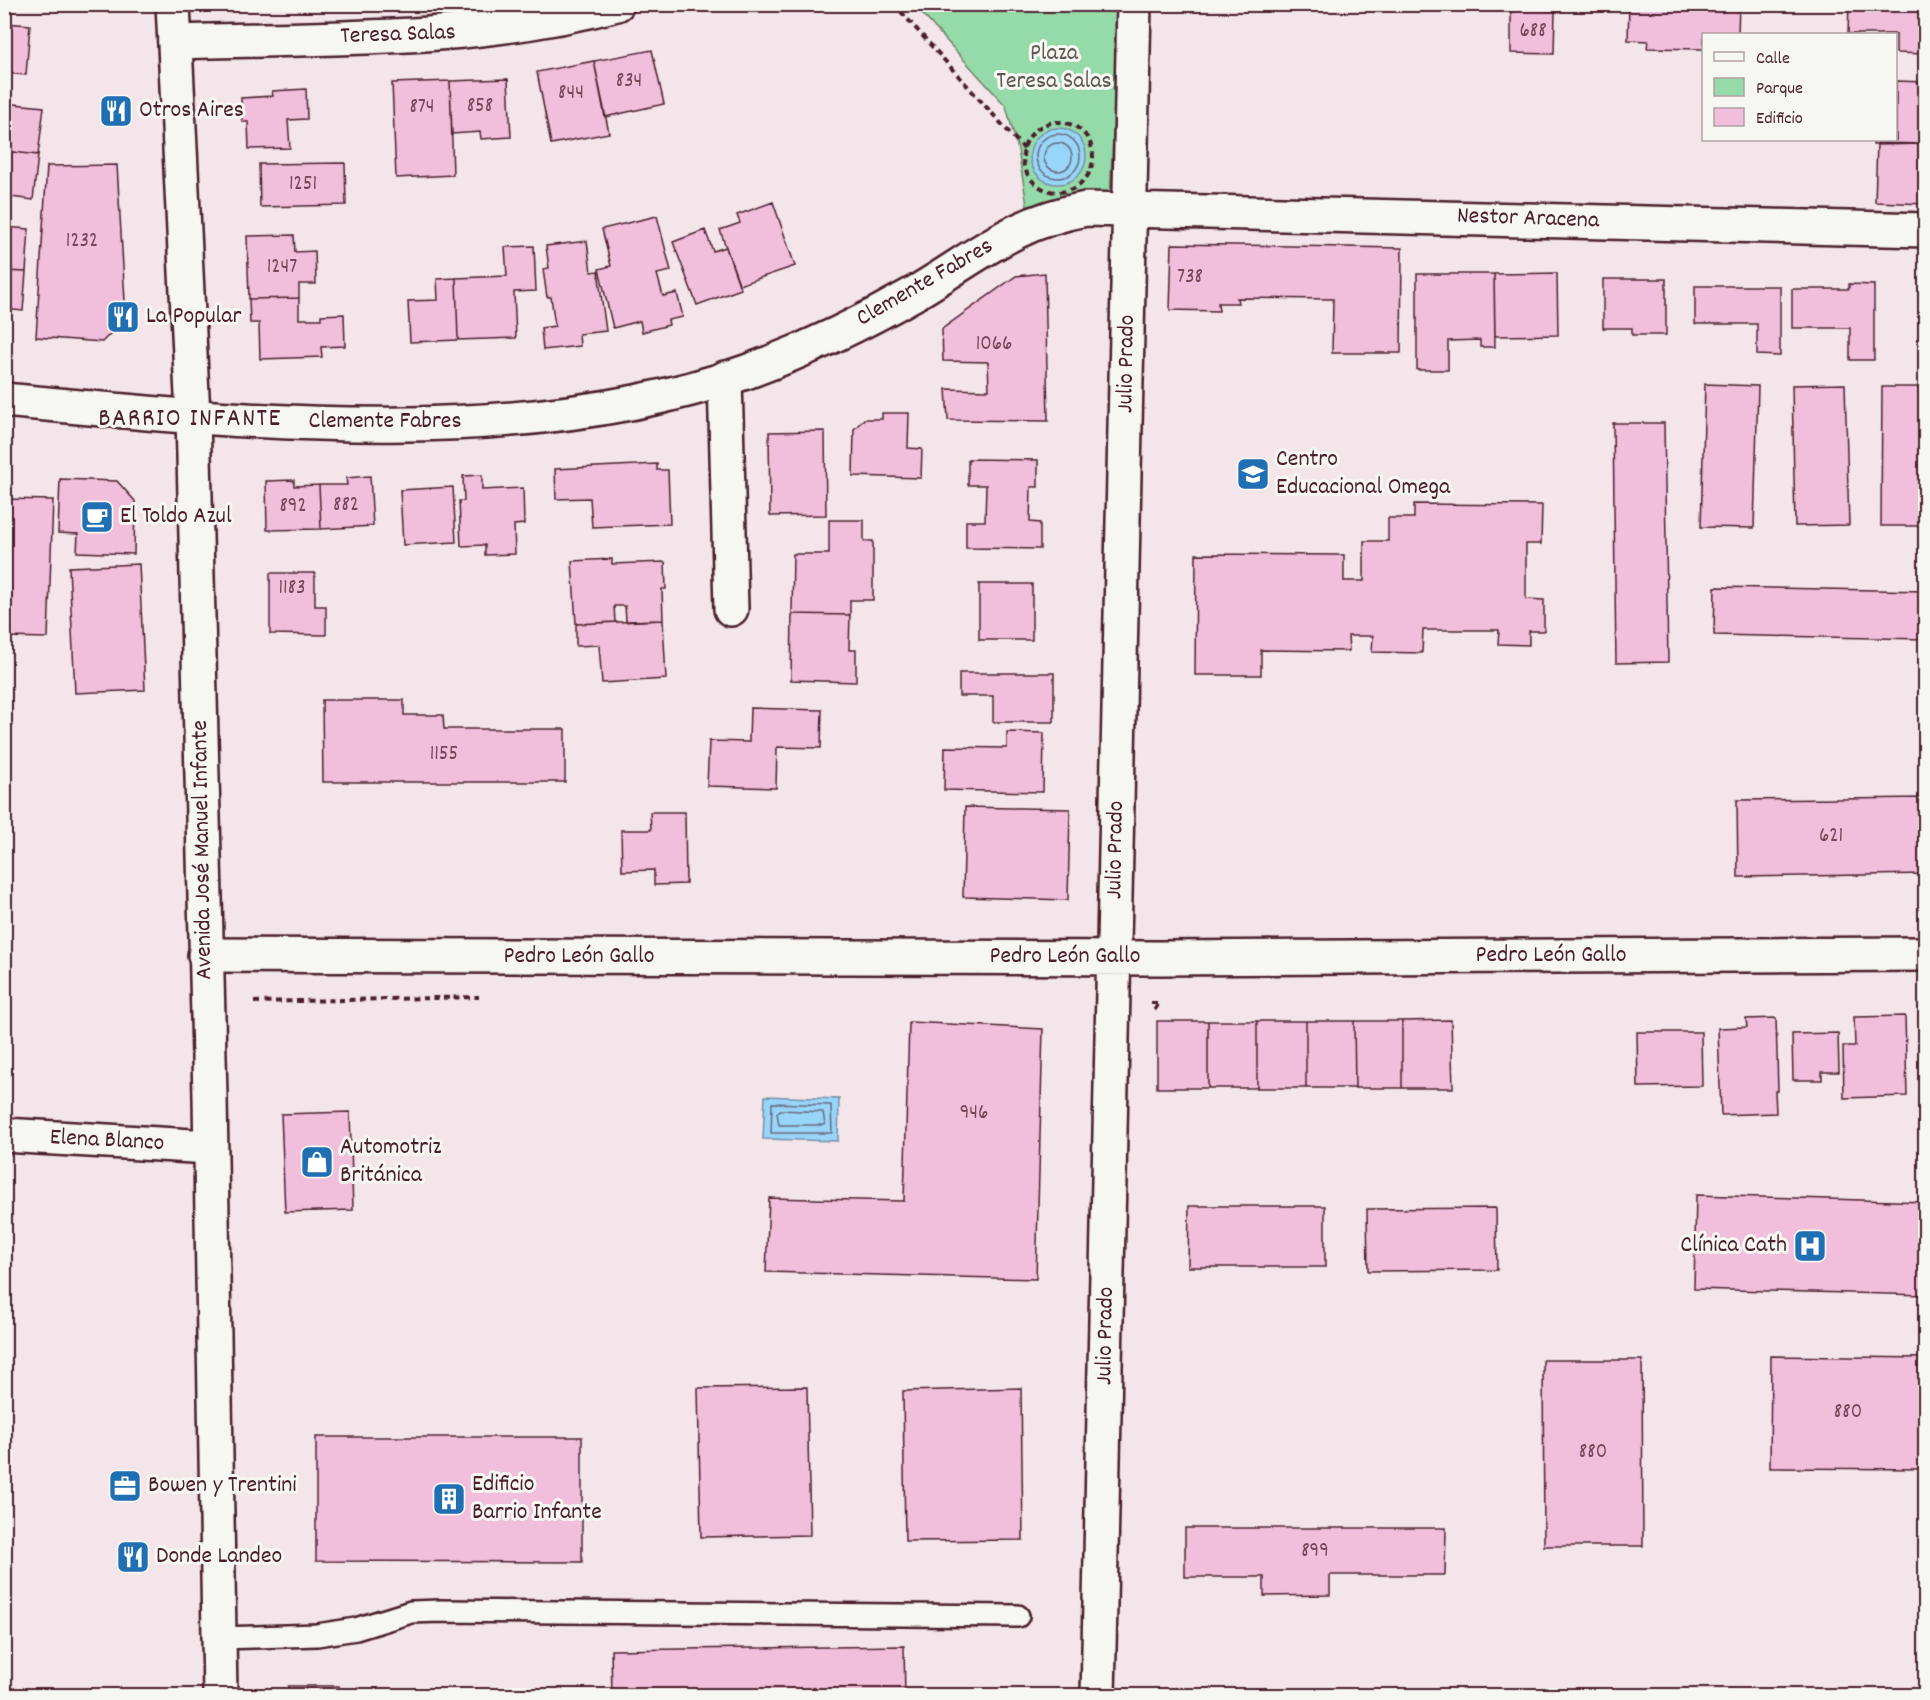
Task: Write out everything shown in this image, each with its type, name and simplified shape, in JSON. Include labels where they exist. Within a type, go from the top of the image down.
[{"type":"street","name":"Avenida José Manuel Infante","points":[[173,4],[193,416],[220,1695]]},
{"type":"street","name":"Teresa Salas","points":[[175,42],[449,34],[575,16],[617,4]]},
{"type":"street","name":"Julio Prado","points":[[1098,1695],[1134,4]]},
{"type":"street","name":"Nestor Aracena","points":[[1130,208],[1926,230]]},
{"type":"street","name":"Clemente Fabres","points":[[4,400],[193,416],[345,424],[474,422],[572,412],[670,394],[725,378],[824,340],[914,293],[1016,229],[1040,219],[1086,209],[1130,208]]},
{"type":"street","points":[[725,378],[731,609]]},
{"type":"street","name":"Pedro León Gallo","points":[[204,954],[1114,958],[1926,954]]},
{"type":"street","name":"Elena Blanco","points":[[4,1135],[210,1147]]},
{"type":"lane","points":[[219,1638],[317,1635],[356,1629],[411,1612],[441,1611],[1018,1616]]},
{"type":"path","points":[[894,4],[1024,149],[1026,171],[1041,188],[1065,192],[1076,188],[1092,170],[1092,146],[1086,135],[1067,122],[1045,124],[1028,138],[1024,149]]},
{"type":"path","points":[[1150,1017],[1159,1003],[1151,1003]]},
{"type":"green space","name":"Plaza Teresa Salas","points":[[914,5],[1120,5],[1110,195],[1028,211],[1018,150],[1006,106]]},
{"type":"water","points":[[1058,128],[1078,136],[1086,156],[1078,176],[1058,184],[1038,176],[1030,156],[1038,136]]},
{"type":"water","points":[[765,1096],[839,1099],[838,1141],[763,1139]]},
{"type":"building","points":[[1504,4],[1547,4],[1547,10],[1555,10],[1554,54],[1511,53],[1511,8],[1504,8]]},
{"type":"building","points":[[1739,4],[1738,33],[1702,33],[1702,49],[1647,48],[1648,41],[1628,40],[1629,5]]},
{"type":"building","points":[[1849,4],[1926,4],[1926,54],[1897,53],[1897,33],[1848,33]]},
{"type":"building","points":[[4,23],[30,25],[26,75],[4,73]]},
{"type":"building","points":[[652,50],[664,104],[605,117],[594,61]]},
{"type":"building","points":[[594,61],[609,133],[551,144],[537,72]]},
{"type":"building","points":[[508,79],[511,137],[481,139],[480,132],[452,134],[450,81]]},
{"type":"building","points":[[450,81],[453,175],[396,178],[392,83]]},
{"type":"building","points":[[1897,81],[1926,82],[1926,144],[1873,145],[1874,141],[1897,141]]},
{"type":"building","points":[[306,89],[307,119],[288,120],[290,148],[249,149],[248,122],[242,122],[241,98],[273,96],[272,91]]},
{"type":"building","points":[[4,103],[44,107],[38,155],[4,151]]},
{"type":"building","points":[[1877,143],[1926,144],[1926,204],[1875,202]]},
{"type":"building","points":[[4,151],[38,155],[33,200],[4,196]]},
{"type":"building","points":[[345,163],[346,205],[260,207],[259,164]]},
{"type":"building","points":[[117,165],[126,318],[102,342],[36,337],[47,166]]},
{"type":"building","points":[[773,202],[795,266],[739,285],[720,230],[740,223],[737,215]]},
{"type":"building","points":[[657,216],[671,271],[657,274],[663,296],[677,293],[683,317],[668,320],[669,325],[642,332],[640,321],[613,328],[599,269],[611,266],[602,229]]},
{"type":"building","points":[[4,227],[29,229],[26,272],[4,271]]},
{"type":"building","points":[[705,230],[713,251],[726,247],[741,289],[697,305],[673,242]]},
{"type":"building","points":[[294,235],[295,252],[315,251],[316,284],[299,284],[299,298],[249,299],[247,236]]},
{"type":"building","points":[[587,241],[591,272],[598,271],[606,331],[579,334],[580,346],[543,350],[541,328],[555,326],[551,297],[547,297],[543,269],[549,268],[546,246]]},
{"type":"building","points":[[1172,244],[1402,248],[1401,353],[1332,353],[1333,299],[1237,298],[1238,303],[1218,303],[1219,311],[1170,310]]},
{"type":"building","points":[[534,246],[536,291],[514,292],[516,338],[458,340],[456,278],[507,276],[505,247]]},
{"type":"building","points":[[4,271],[26,272],[23,311],[4,309]]},
{"type":"building","points":[[1045,273],[1048,421],[948,420],[946,389],[989,390],[988,362],[943,361],[942,329],[1016,276]]},
{"type":"building","points":[[1557,273],[1558,335],[1495,336],[1494,274]]},
{"type":"building","points":[[1417,274],[1494,274],[1495,347],[1480,347],[1480,340],[1448,341],[1448,370],[1417,370]]},
{"type":"building","points":[[456,278],[458,340],[410,342],[408,301],[438,300],[437,279]]},
{"type":"building","points":[[1603,279],[1666,279],[1666,335],[1632,335],[1632,328],[1603,328]]},
{"type":"building","points":[[1923,281],[1926,281],[1926,364],[1922,364]]},
{"type":"building","points":[[1849,284],[1874,285],[1874,360],[1850,360],[1850,328],[1792,328],[1792,289],[1849,289]]},
{"type":"building","points":[[1695,286],[1780,286],[1780,356],[1757,355],[1757,324],[1695,324]]},
{"type":"building","points":[[299,298],[299,319],[321,319],[321,315],[344,314],[345,346],[321,347],[322,357],[260,359],[259,323],[250,323],[249,299]]},
{"type":"building","points":[[1705,384],[1758,386],[1754,528],[1701,527]]},
{"type":"building","points":[[1845,384],[1849,525],[1795,526],[1792,385]]},
{"type":"building","points":[[1882,387],[1926,387],[1926,526],[1881,526]]},
{"type":"building","points":[[882,413],[909,413],[908,448],[922,449],[921,478],[853,476],[854,429],[864,419],[882,419]]},
{"type":"building","points":[[1613,423],[1664,423],[1668,662],[1616,663]]},
{"type":"building","points":[[825,431],[826,515],[770,516],[769,432]]},
{"type":"building","points":[[968,459],[1038,460],[1038,487],[1031,487],[1030,522],[1040,523],[1040,549],[966,548],[966,521],[985,521],[986,485],[968,485]]},
{"type":"building","points":[[657,464],[657,470],[668,470],[670,524],[592,527],[590,498],[556,499],[555,469]]},
{"type":"building","points":[[482,475],[482,490],[523,488],[524,524],[514,525],[515,554],[485,555],[485,545],[461,546],[459,501],[464,501],[463,476]]},
{"type":"building","points":[[370,476],[373,526],[321,529],[319,485],[347,485],[346,478]]},
{"type":"building","name":"El Toldo Azul","points":[[60,479],[117,481],[135,501],[134,554],[77,552],[78,534],[58,533]]},
{"type":"building","points":[[294,480],[294,486],[319,485],[321,529],[267,530],[266,481]]},
{"type":"building","points":[[453,487],[456,542],[403,545],[400,490]]},
{"type":"building","points":[[4,499],[53,500],[48,638],[4,637]]},
{"type":"building","points":[[1414,504],[1542,505],[1541,544],[1526,544],[1526,599],[1544,600],[1544,631],[1529,631],[1529,645],[1498,644],[1499,630],[1423,630],[1422,653],[1372,652],[1373,636],[1348,636],[1349,651],[1261,650],[1261,675],[1195,675],[1196,554],[1344,555],[1344,581],[1364,581],[1364,541],[1388,541],[1388,518],[1414,518]]},
{"type":"building","points":[[829,520],[864,520],[864,541],[873,541],[873,600],[850,600],[850,615],[792,614],[793,554],[829,554]]},
{"type":"building","points":[[612,559],[612,564],[665,562],[666,589],[662,589],[663,620],[626,621],[625,606],[614,606],[615,622],[576,624],[572,561]]},
{"type":"building","points":[[139,564],[145,690],[75,693],[69,567]]},
{"type":"building","points":[[270,573],[315,573],[315,606],[326,606],[326,635],[270,634]]},
{"type":"building","points":[[979,584],[1032,584],[1032,640],[979,640]]},
{"type":"building","points":[[1715,587],[1926,591],[1926,639],[1714,635]]},
{"type":"building","points":[[792,614],[850,615],[849,650],[856,650],[856,682],[791,680]]},
{"type":"building","points":[[663,620],[666,679],[602,683],[599,645],[576,646],[576,624]]},
{"type":"building","points":[[959,673],[1054,673],[1054,722],[993,722],[993,696],[959,696]]},
{"type":"building","points":[[322,700],[404,700],[404,715],[443,715],[444,729],[565,729],[565,782],[323,782]]},
{"type":"building","points":[[750,708],[822,710],[821,748],[777,747],[776,788],[707,786],[709,741],[749,742]]},
{"type":"building","points":[[1007,732],[1044,733],[1043,792],[944,790],[945,747],[1007,748]]},
{"type":"building","points":[[1926,798],[1926,874],[1738,877],[1737,800]]},
{"type":"building","points":[[965,807],[1070,809],[1068,900],[963,897]]},
{"type":"building","points":[[650,812],[685,812],[686,884],[654,885],[654,870],[622,871],[621,830],[651,830]]},
{"type":"building","points":[[1905,1016],[1907,1096],[1844,1098],[1843,1046],[1855,1046],[1854,1017]]},
{"type":"building","points":[[1776,1018],[1778,1091],[1775,1091],[1776,1113],[1721,1115],[1718,1028],[1747,1027],[1746,1019]]},
{"type":"building","points":[[1451,1020],[1453,1088],[1402,1088],[1402,1021]]},
{"type":"building","points":[[1157,1021],[1208,1021],[1208,1088],[1157,1088]]},
{"type":"building","points":[[1208,1021],[1257,1021],[1257,1088],[1208,1088]]},
{"type":"building","points":[[1257,1021],[1306,1021],[1306,1088],[1257,1088]]},
{"type":"building","points":[[1306,1021],[1354,1021],[1355,1088],[1306,1088]]},
{"type":"building","points":[[1354,1021],[1402,1021],[1402,1088],[1355,1088]]},
{"type":"building","points":[[909,1022],[1043,1029],[1036,1279],[766,1272],[769,1198],[904,1201]]},
{"type":"building","points":[[1637,1032],[1701,1032],[1702,1086],[1638,1087]]},
{"type":"building","points":[[1838,1033],[1839,1072],[1822,1072],[1822,1080],[1793,1080],[1792,1034]]},
{"type":"building","name":"Automotriz Británica","points":[[350,1112],[353,1210],[285,1212],[281,1114]]},
{"type":"building","points":[[1921,1153],[1926,1153],[1926,1177],[1922,1178]]},
{"type":"building","name":"Clínica Cath","points":[[1696,1195],[1926,1202],[1926,1295],[1694,1289]]},
{"type":"building","points":[[1189,1206],[1325,1206],[1325,1267],[1188,1267]]},
{"type":"building","points":[[1496,1208],[1497,1270],[1368,1271],[1367,1209]]},
{"type":"building","points":[[1771,1356],[1926,1358],[1926,1469],[1770,1468]]},
{"type":"building","points":[[1543,1360],[1642,1360],[1643,1546],[1544,1546]]},
{"type":"building","points":[[807,1387],[810,1535],[701,1537],[698,1388]]},
{"type":"building","points":[[1021,1388],[1023,1540],[905,1541],[903,1391]]},
{"type":"building","name":"Edificio Barrio Infante","points":[[316,1437],[582,1437],[582,1562],[316,1561]]},
{"type":"building","points":[[1185,1528],[1446,1528],[1445,1575],[1330,1575],[1330,1595],[1264,1596],[1264,1577],[1185,1577]]},
{"type":"building","points":[[904,1646],[905,1696],[612,1696],[611,1650]]},
{"type":"building","points":[[288,1686],[339,1686],[339,1696],[288,1696]]},
{"type":"place","name":"Otros Aires","points":[[116,111]]},
{"type":"place","name":"La Popular","points":[[123,317]]},
{"type":"place","name":"Centro Educacional Omega","points":[[1253,474]]},
{"type":"place","name":"El Toldo Azul","points":[[97,517]]},
{"type":"place","name":"Automotriz Británica","points":[[317,1162]]},
{"type":"place","name":"Clínica Cath","points":[[1810,1246]]},
{"type":"place","name":"Bowen y Trentini","points":[[125,1486]]},
{"type":"place","name":"Edificio Barrio Infante","points":[[449,1499]]},
{"type":"place","name":"Donde Landeo","points":[[133,1557]]},
{"type":"district","name":"BARRIO INFANTE","points":[[190,419]]}]
